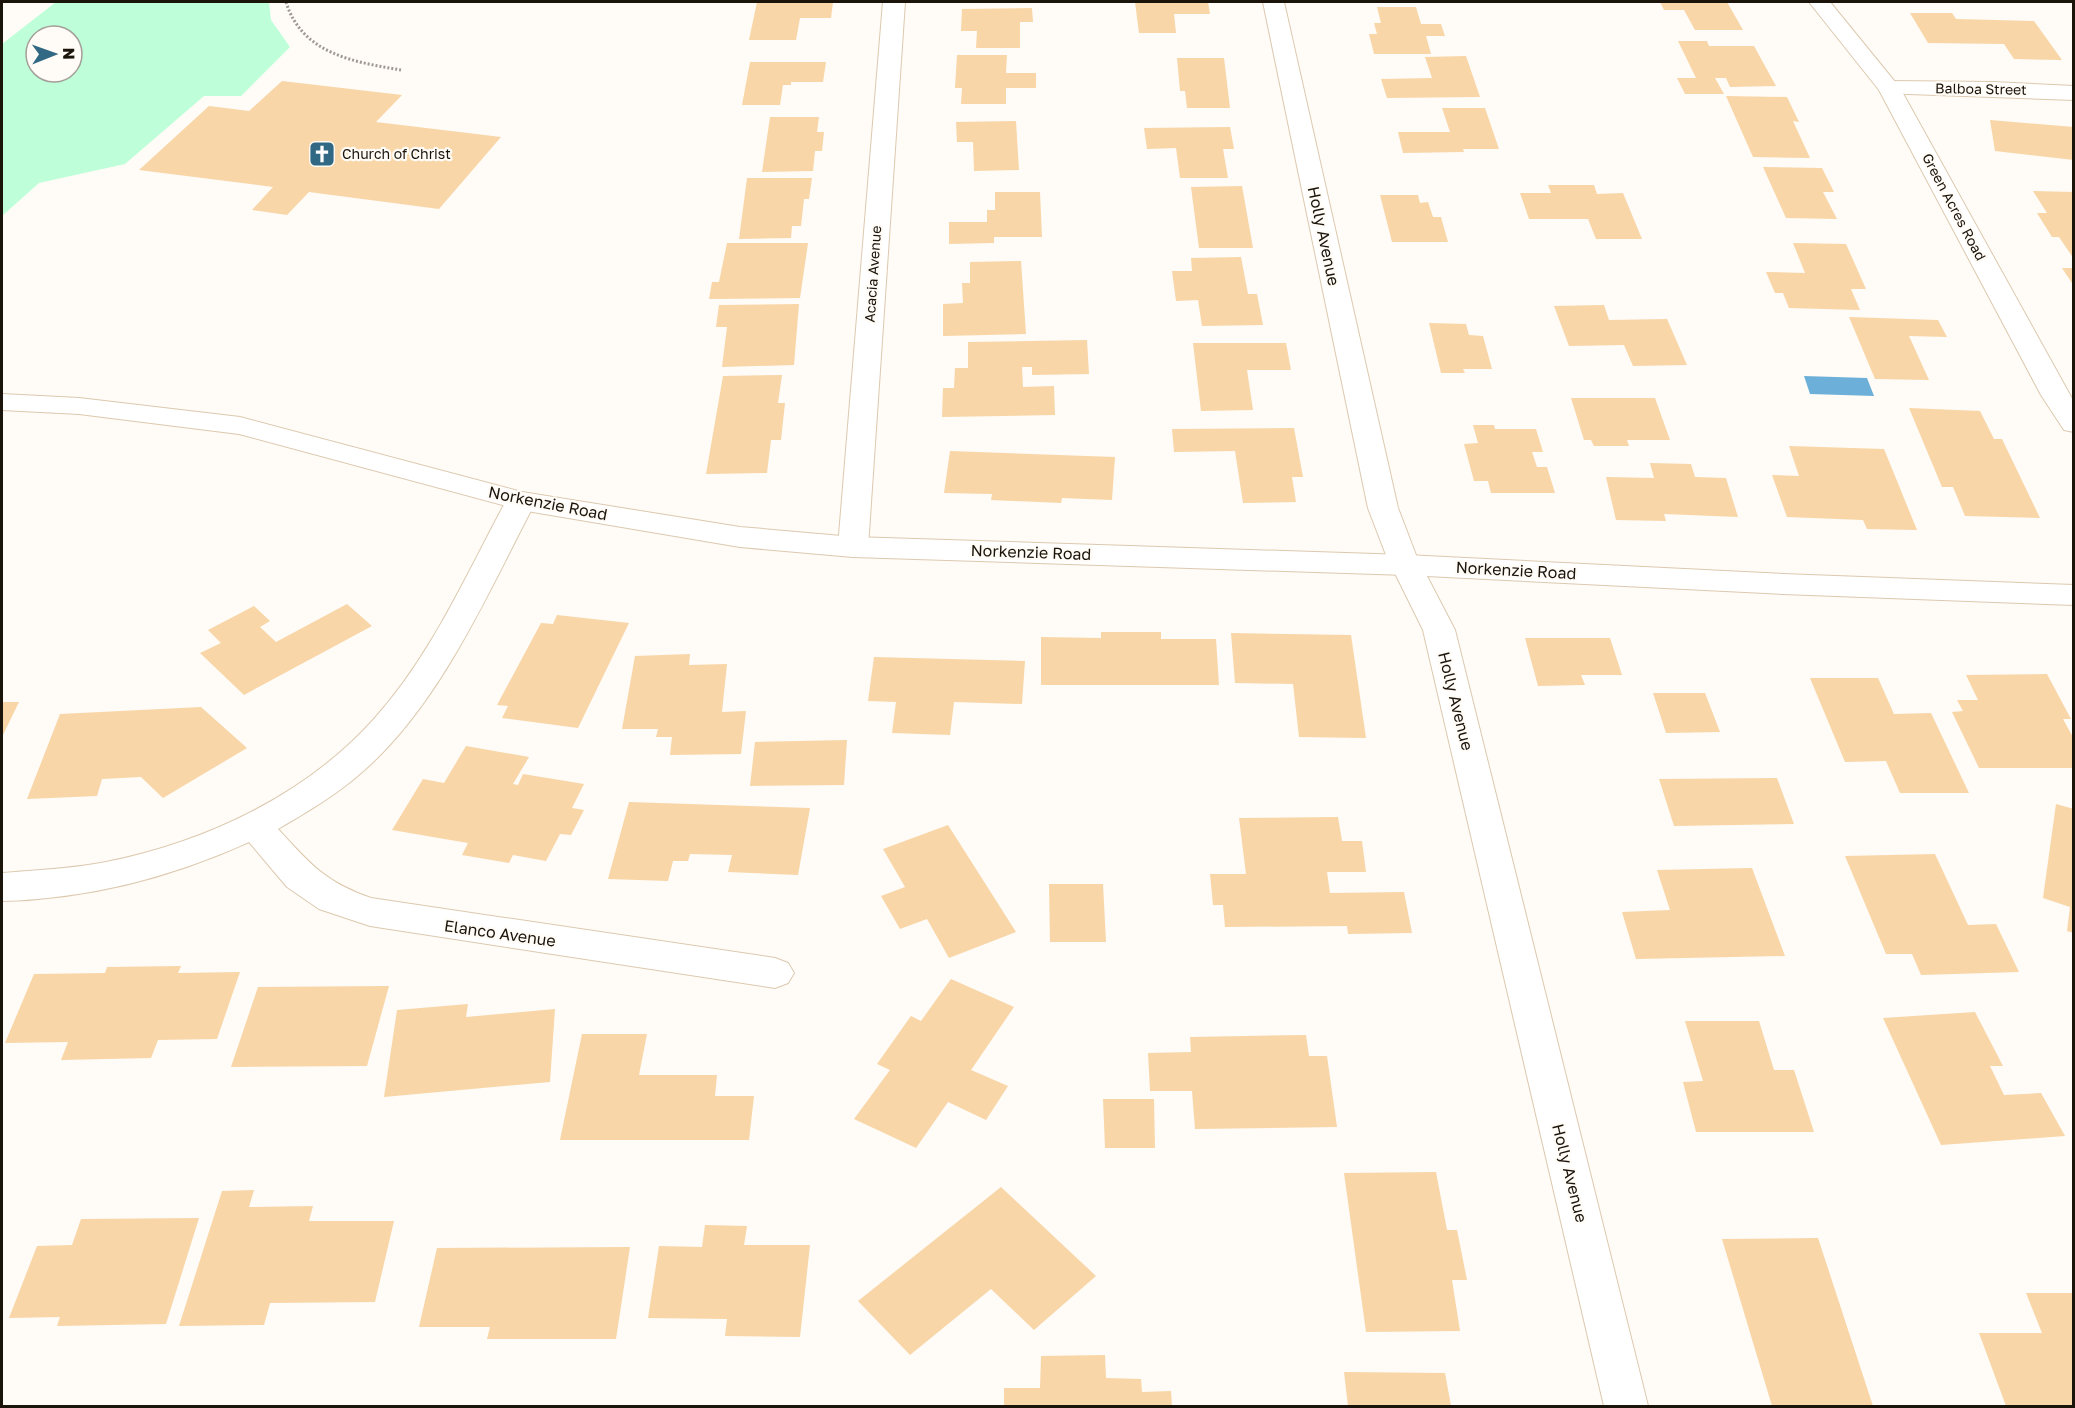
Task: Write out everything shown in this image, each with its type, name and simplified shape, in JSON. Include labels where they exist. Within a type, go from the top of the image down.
[{"type":"street","name":"Acacia Avenue","points":[[853,546],[894,2]]},
{"type":"street","name":"Holly Avenue","points":[[1273,2],[1383,508],[1406,565],[1439,630],[1626,1407]]},
{"type":"street","name":"Green Acres Road","points":[[1819,2],[1889,88],[2055,395],[2073,424]]},
{"type":"street","name":"Balboa Street","points":[[1889,88],[1994,89],[2073,93]]},
{"type":"street","name":"Norkenzie Road","points":[[2,402],[80,406],[240,426],[521,501],[740,537],[853,546],[1406,565],[1783,584],[2073,595]]},
{"type":"street","points":[[2,887],[68,883],[116,875],[164,861],[255,826],[299,801],[349,765],[386,728],[421,680],[449,634],[521,501]]},
{"type":"street","name":"Elanco Avenue","points":[[255,826],[300,877],[332,898],[370,912],[775,973]]},
{"type":"path","points":[[286,2],[294,23],[303,34],[318,44],[358,62],[401,70]]},
{"type":"green space","points":[[56,2],[269,2],[271,20],[290,47],[241,96],[204,96],[125,164],[39,183],[2,216],[2,44],[24,27],[24,84],[84,84],[84,24],[28,24]]},
{"type":"water","points":[[1804,376],[1867,378],[1874,396],[1810,394]]},
{"type":"building","points":[[757,2],[833,2],[831,18],[800,18],[796,40],[749,40]]},
{"type":"building","points":[[1135,2],[1208,2],[1210,14],[1174,14],[1176,33],[1139,33]]},
{"type":"building","points":[[1660,2],[1727,2],[1743,30],[1695,30],[1684,10],[1664,10]]},
{"type":"building","points":[[1377,7],[1416,7],[1421,24],[1441,24],[1445,36],[1426,36],[1431,54],[1374,54],[1369,34],[1377,34],[1374,23],[1381,23]]},
{"type":"building","points":[[1032,8],[1033,22],[1020,22],[1020,48],[976,48],[977,31],[961,31],[962,9]]},
{"type":"building","points":[[1910,13],[1952,13],[1956,19],[2034,21],[2062,60],[2014,59],[2004,44],[1928,43]]},
{"type":"building","points":[[1678,41],[1707,41],[1709,46],[1754,46],[1776,86],[1730,87],[1726,78],[1715,78],[1724,94],[1685,94],[1677,78],[1696,78]]},
{"type":"building","points":[[957,55],[1007,55],[1006,73],[1036,73],[1036,88],[1006,88],[1006,104],[961,104],[962,88],[955,88]]},
{"type":"building","points":[[1466,56],[1480,97],[1387,98],[1381,79],[1432,78],[1425,57]]},
{"type":"building","points":[[1177,58],[1224,58],[1230,108],[1187,108],[1185,91],[1180,91]]},
{"type":"building","points":[[750,62],[826,62],[823,82],[791,82],[791,85],[783,85],[780,105],[742,105]]},
{"type":"building","name":"Church of Christ","points":[[282,81],[402,95],[376,122],[501,137],[439,209],[309,192],[287,215],[252,210],[273,187],[139,170],[209,106],[249,111]]},
{"type":"building","points":[[1726,96],[1787,97],[1799,122],[1793,121],[1810,158],[1753,157]]},
{"type":"building","points":[[1442,108],[1485,108],[1499,149],[1403,153],[1398,132],[1450,132]]},
{"type":"building","points":[[770,117],[819,117],[817,132],[824,132],[822,151],[815,151],[813,171],[762,172]]},
{"type":"building","points":[[1990,120],[2074,127],[2074,160],[1995,151]]},
{"type":"building","points":[[1016,121],[1019,170],[974,171],[973,142],[957,142],[956,122]]},
{"type":"building","points":[[1230,127],[1234,149],[1223,149],[1228,178],[1180,178],[1176,148],[1147,149],[1144,128]]},
{"type":"building","points":[[1763,167],[1822,168],[1834,192],[1823,192],[1837,219],[1786,218]]},
{"type":"building","points":[[747,178],[812,178],[809,199],[804,199],[801,226],[792,226],[791,238],[739,239]]},
{"type":"building","points":[[1548,185],[1594,185],[1597,194],[1623,193],[1642,239],[1596,239],[1588,219],[1529,219],[1520,193],[1551,193]]},
{"type":"building","points":[[1242,186],[1253,248],[1199,248],[1191,187]]},
{"type":"building","points":[[2033,191],[2074,192],[2074,259],[2059,237],[2052,237],[2037,213],[2047,213]]},
{"type":"building","points":[[995,192],[1040,192],[1042,237],[994,237],[994,243],[949,244],[949,222],[987,222],[987,210],[995,210]]},
{"type":"building","points":[[1380,195],[1418,195],[1420,203],[1428,202],[1433,217],[1441,217],[1448,242],[1392,242]]},
{"type":"building","points":[[727,243],[808,243],[800,298],[709,299],[712,282],[719,282]]},
{"type":"building","points":[[1793,243],[1846,244],[1866,289],[1851,289],[1860,310],[1789,308],[1783,293],[1775,293],[1766,272],[1805,273]]},
{"type":"building","points":[[1241,257],[1248,294],[1257,294],[1263,325],[1202,326],[1198,300],[1176,301],[1172,271],[1192,271],[1191,258]]},
{"type":"building","points":[[1021,261],[1026,334],[943,336],[943,304],[963,303],[962,283],[970,283],[970,262]]},
{"type":"building","points":[[2062,268],[2074,268],[2074,286]]},
{"type":"building","points":[[799,304],[794,365],[722,367],[727,327],[716,327],[719,305]]},
{"type":"building","points":[[1604,305],[1609,320],[1667,319],[1687,365],[1633,366],[1624,345],[1569,346],[1554,306]]},
{"type":"building","points":[[1849,317],[1938,320],[1947,337],[1909,336],[1929,380],[1875,379]]},
{"type":"building","points":[[1429,323],[1466,324],[1469,335],[1483,336],[1492,369],[1463,369],[1465,373],[1441,373]]},
{"type":"building","points":[[1087,340],[1089,374],[1032,375],[1032,367],[1022,367],[1023,387],[1054,386],[1055,415],[942,417],[943,388],[954,388],[955,368],[968,368],[968,342]]},
{"type":"building","points":[[1193,343],[1286,343],[1291,370],[1247,370],[1253,410],[1201,411]]},
{"type":"building","points":[[782,375],[778,403],[785,403],[781,440],[771,440],[767,473],[706,474],[723,376]]},
{"type":"building","points":[[1571,398],[1655,398],[1670,440],[1627,440],[1629,446],[1594,446],[1591,440],[1584,440]]},
{"type":"building","points":[[1909,408],[1980,411],[1994,439],[2002,439],[2040,518],[1965,516],[1953,487],[1942,487]]},
{"type":"building","points":[[1473,425],[1494,425],[1495,429],[1536,429],[1543,452],[1532,452],[1537,467],[1547,467],[1555,493],[1491,493],[1488,481],[1474,481],[1464,444],[1478,443]]},
{"type":"building","points":[[1294,428],[1303,477],[1292,477],[1296,502],[1243,503],[1235,451],[1174,452],[1172,429]]},
{"type":"building","points":[[1789,446],[1884,449],[1917,530],[1867,529],[1863,520],[1787,517],[1772,475],[1799,476]]},
{"type":"building","points":[[950,451],[1115,457],[1112,500],[1062,498],[1061,503],[991,500],[992,494],[944,493]]},
{"type":"building","points":[[1650,463],[1691,464],[1695,477],[1726,478],[1738,517],[1664,514],[1666,521],[1616,520],[1606,477],[1654,478]]},
{"type":"building","points":[[347,604],[372,626],[244,695],[200,653],[221,643],[208,630],[254,606],[270,621],[260,627],[276,642]]},
{"type":"building","points":[[557,615],[629,623],[578,728],[502,718],[508,706],[497,705],[541,623],[553,624]]},
{"type":"building","points":[[1101,632],[1161,632],[1161,639],[1216,639],[1219,685],[1041,685],[1041,637],[1101,638]]},
{"type":"building","points":[[1231,633],[1351,635],[1366,738],[1299,737],[1293,684],[1235,683]]},
{"type":"building","points":[[1525,638],[1610,638],[1622,675],[1581,675],[1585,685],[1538,686]]},
{"type":"building","points":[[690,654],[689,665],[727,664],[722,712],[746,711],[741,754],[670,755],[672,737],[656,737],[658,729],[622,729],[635,656]]},
{"type":"building","points":[[874,657],[1025,661],[1022,704],[954,702],[950,735],[892,733],[896,702],[868,701]]},
{"type":"building","points":[[2047,674],[2071,719],[2063,719],[2074,739],[2074,768],[1979,768],[1952,712],[1963,711],[1957,700],[1978,700],[1966,675]]},
{"type":"building","points":[[1810,678],[1878,678],[1894,714],[1931,713],[1969,793],[1900,793],[1886,761],[1845,762]]},
{"type":"building","points":[[1653,693],[1705,693],[1720,732],[1666,733]]},
{"type":"building","points":[[2,702],[19,702],[2,737]]},
{"type":"building","points":[[201,707],[247,748],[163,798],[141,777],[102,779],[97,796],[27,799],[60,714]]},
{"type":"building","points":[[847,740],[844,785],[750,786],[755,742]]},
{"type":"building","points":[[466,746],[529,757],[513,784],[518,785],[523,774],[584,784],[572,808],[584,810],[571,835],[560,834],[546,861],[513,855],[509,863],[462,855],[468,843],[392,830],[423,779],[444,783]]},
{"type":"building","points":[[1777,778],[1794,824],[1674,826],[1659,779]]},
{"type":"building","points":[[629,802],[810,808],[798,875],[728,872],[732,855],[690,854],[688,861],[673,861],[668,881],[608,879]]},
{"type":"building","points":[[2056,804],[2074,809],[2074,933],[2067,931],[2070,907],[2043,898]]},
{"type":"building","points":[[1338,817],[1342,841],[1362,841],[1366,872],[1327,872],[1330,893],[1404,892],[1412,933],[1348,934],[1347,926],[1225,927],[1223,905],[1213,905],[1210,874],[1246,874],[1239,818]]},
{"type":"building","points":[[948,825],[1016,932],[949,958],[927,919],[900,929],[881,896],[905,887],[883,849]]},
{"type":"building","points":[[1935,854],[1968,925],[1996,924],[2019,972],[1921,975],[1912,954],[1886,954],[1845,856]]},
{"type":"building","points":[[1752,868],[1785,956],[1636,959],[1622,912],[1670,910],[1657,870]]},
{"type":"building","points":[[1049,884],[1103,884],[1106,942],[1050,942]]},
{"type":"building","points":[[181,966],[178,973],[240,972],[217,1039],[158,1040],[151,1058],[61,1060],[68,1042],[5,1043],[34,974],[105,973],[107,967]]},
{"type":"building","points":[[951,979],[1014,1007],[971,1070],[1008,1086],[986,1120],[948,1102],[916,1148],[854,1119],[890,1070],[877,1064],[911,1016],[921,1021]]},
{"type":"building","points":[[389,986],[367,1066],[231,1067],[258,987]]},
{"type":"building","points":[[468,1004],[466,1017],[555,1009],[550,1082],[384,1097],[397,1010]]},
{"type":"building","points":[[1975,1012],[2003,1066],[1990,1066],[2004,1095],[2041,1093],[2065,1136],[1941,1145],[1883,1018]]},
{"type":"building","points":[[1685,1021],[1759,1021],[1774,1070],[1794,1070],[1814,1132],[1696,1132],[1683,1082],[1703,1081]]},
{"type":"building","points":[[582,1034],[647,1034],[639,1075],[717,1075],[715,1096],[754,1096],[749,1140],[560,1140]]},
{"type":"building","points":[[1306,1035],[1309,1056],[1327,1056],[1337,1127],[1195,1129],[1192,1091],[1150,1091],[1148,1053],[1191,1052],[1190,1037]]},
{"type":"building","points":[[1103,1099],[1154,1099],[1155,1148],[1105,1148]]},
{"type":"building","points":[[1436,1172],[1447,1230],[1457,1230],[1467,1280],[1452,1280],[1460,1331],[1366,1332],[1344,1173]]},
{"type":"building","points":[[1001,1187],[1096,1276],[1034,1330],[991,1289],[910,1355],[858,1301]]},
{"type":"building","points":[[254,1190],[249,1207],[313,1206],[309,1221],[394,1221],[375,1302],[270,1303],[264,1325],[179,1326],[222,1191]]},
{"type":"building","points":[[199,1218],[166,1324],[57,1326],[60,1317],[9,1318],[37,1246],[72,1245],[81,1219]]},
{"type":"building","points":[[705,1225],[747,1226],[744,1245],[810,1245],[800,1337],[725,1336],[727,1319],[648,1318],[659,1246],[702,1247]]},
{"type":"building","points":[[1818,1238],[1873,1406],[1772,1406],[1722,1239]]},
{"type":"building","points":[[630,1247],[616,1339],[487,1339],[490,1327],[419,1327],[437,1248]]},
{"type":"building","points":[[2026,1293],[2074,1293],[2074,1406],[2006,1406],[1979,1333],[2042,1333]]},
{"type":"building","points":[[1105,1355],[1106,1378],[1141,1379],[1142,1392],[1171,1391],[1172,1406],[1004,1406],[1004,1388],[1040,1388],[1041,1356]]},
{"type":"building","points":[[1344,1372],[1445,1373],[1451,1406],[1348,1406]]},
{"type":"place","name":"Church of Christ","points":[[322,154]]}]
